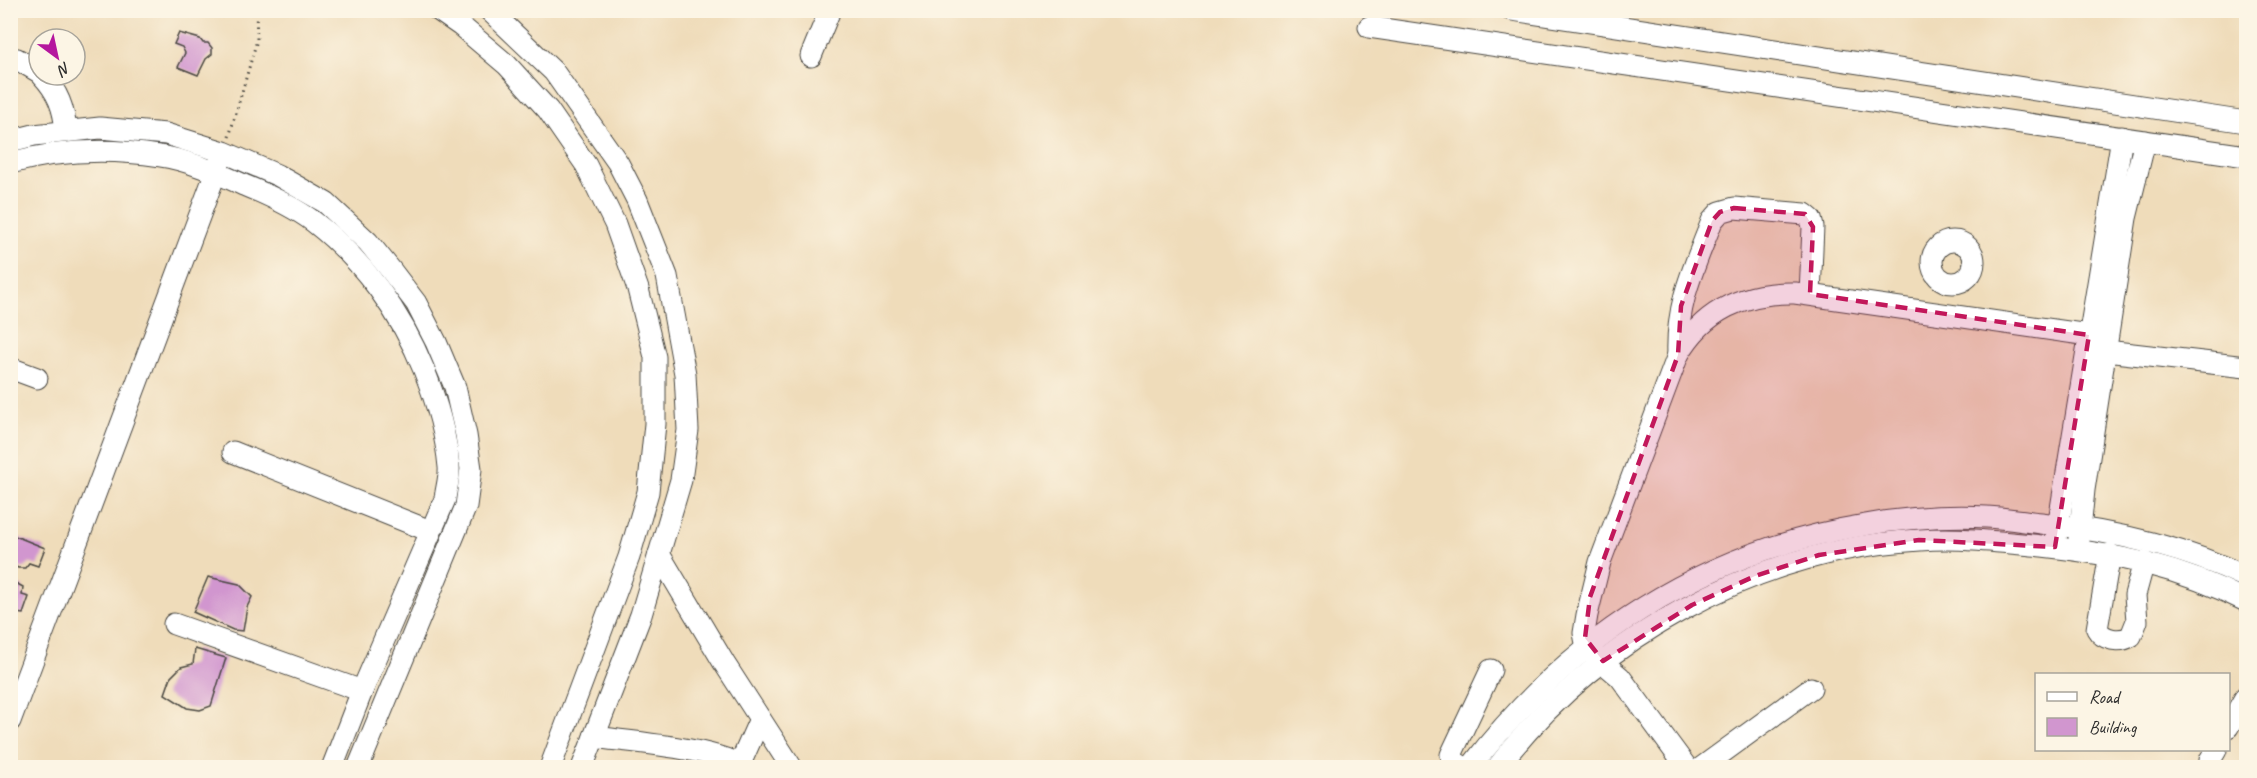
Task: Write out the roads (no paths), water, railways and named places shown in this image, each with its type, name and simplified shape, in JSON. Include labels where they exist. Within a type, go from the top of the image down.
[{"type":"street","points":[[438,10],[461,26],[507,65],[548,110],[586,165],[615,224],[638,289],[655,357],[655,424],[648,492],[629,557],[558,765]]},
{"type":"street","points":[[489,10],[554,72],[618,163],[637,200],[667,276],[685,374],[688,430],[681,480],[641,615],[582,768]]},
{"type":"street","points":[[811,56],[830,10]]},
{"type":"street","points":[[1512,10],[2247,122]]},
{"type":"street","points":[[1369,27],[2247,156]]},
{"type":"street","points":[[10,58],[27,65]]},
{"type":"street","points":[[54,87],[63,108],[66,131]]},
{"type":"street","points":[[10,141],[34,135],[100,128],[166,134],[224,152],[277,175],[326,203],[368,242],[416,303],[455,387],[471,469],[466,506],[358,768]]},
{"type":"street","points":[[2055,547],[2122,137]]},
{"type":"street","points":[[2078,549],[2084,490],[2126,218],[2145,141]]},
{"type":"street","points":[[10,163],[38,156],[100,150],[162,156],[215,173],[267,195],[313,221],[352,257],[398,315],[434,394],[449,469],[445,499],[362,691],[332,768]]},
{"type":"street","points":[[10,721],[224,152]]},
{"type":"street","points":[[1678,355],[1677,329],[1685,294],[1712,221],[1720,212],[1734,208],[1805,214],[1811,219],[1813,235],[1810,294]]},
{"type":"street","points":[[1944,314],[1950,283]]},
{"type":"street","points":[[1687,768],[1620,677],[1596,654],[1584,633],[1590,597],[1600,562],[1678,355],[1696,328],[1709,317],[1730,306],[1765,294],[1788,293],[1810,294],[2089,335]]},
{"type":"street","points":[[2106,351],[2247,367]]},
{"type":"street","points":[[10,368],[37,378]]},
{"type":"street","points":[[233,452],[430,531]]},
{"type":"street","points":[[1505,765],[1596,654],[1619,622],[1682,585],[1746,556],[1813,535],[1882,522],[1987,517],[2080,527],[2133,537],[2184,552],[2247,577]]},
{"type":"street","points":[[1491,670],[1450,755],[1452,760],[1467,768],[1529,698],[1563,666],[1631,640],[1692,605],[1755,576],[1819,555],[1886,543],[1930,539],[1987,540],[2078,549],[2144,562],[2202,580],[2247,601]]},
{"type":"street","points":[[659,554],[792,768]]},
{"type":"street","points":[[2110,554],[2097,629],[2102,636],[2118,640],[2131,636],[2137,621],[2135,595],[2144,562]]},
{"type":"street","points":[[174,624],[362,691]]},
{"type":"street","points":[[1701,768],[1811,688]]},
{"type":"street","points":[[2230,726],[2247,696]]},
{"type":"street","points":[[594,737],[690,750],[718,756],[742,766],[760,719]]}]
